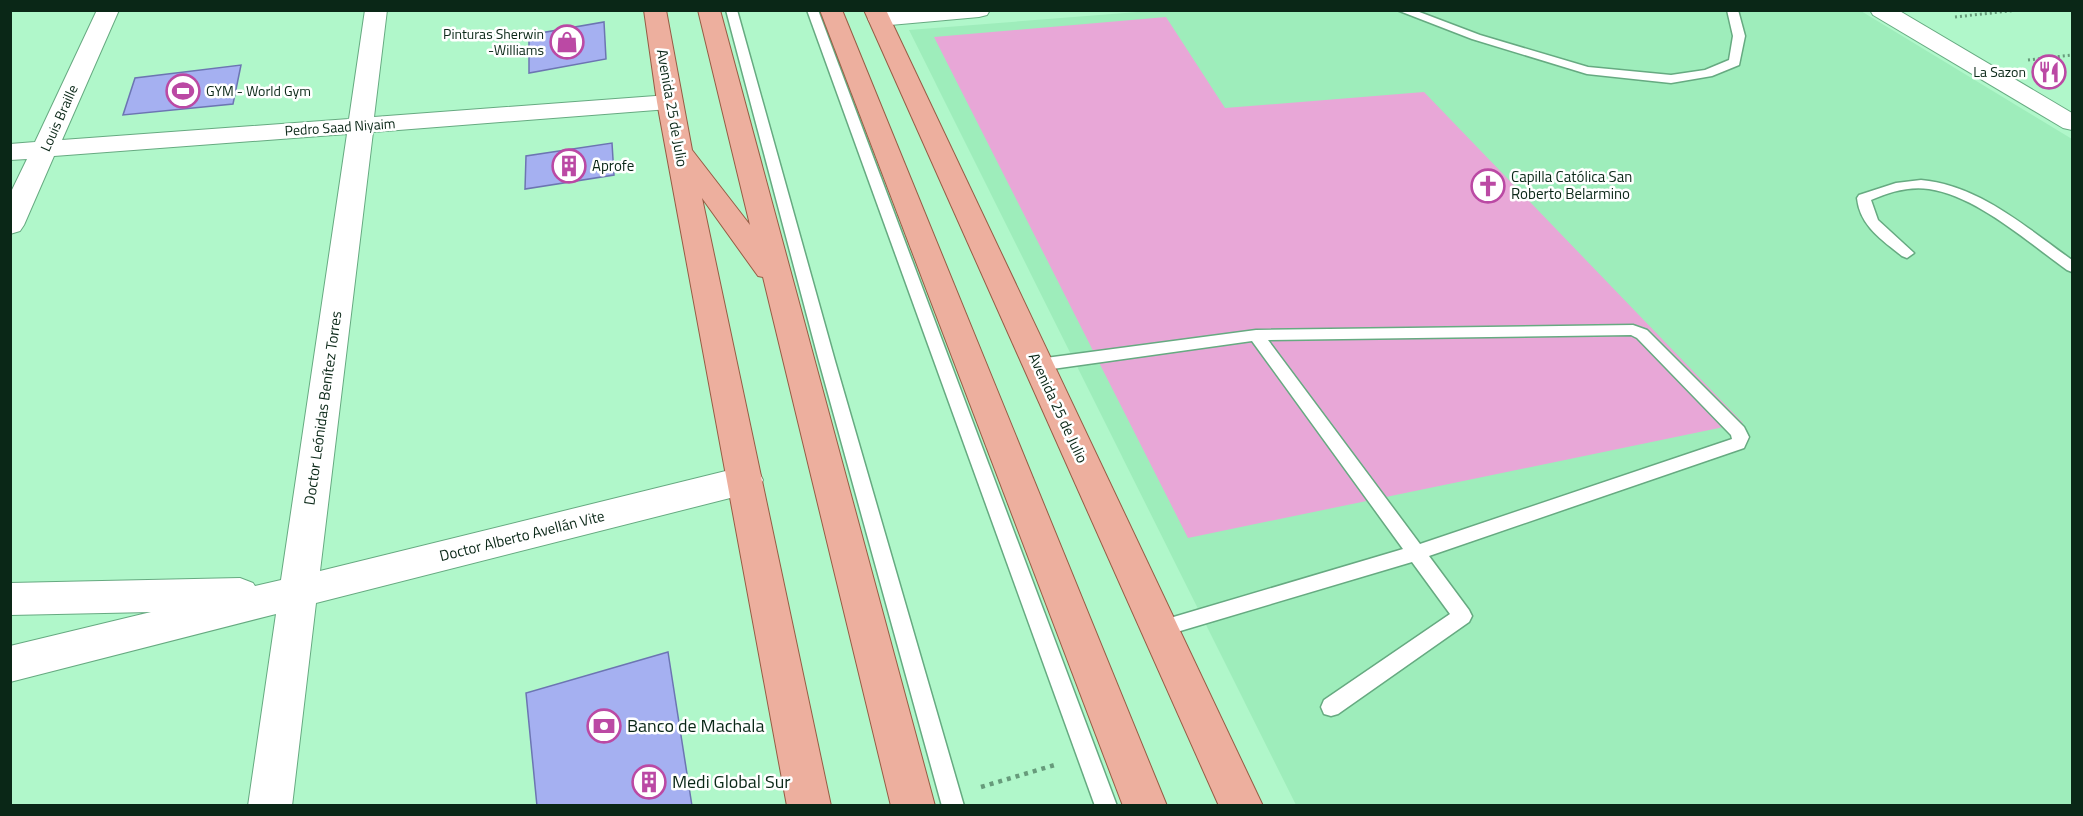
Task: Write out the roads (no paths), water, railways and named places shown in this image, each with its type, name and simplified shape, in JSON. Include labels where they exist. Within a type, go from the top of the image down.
[{"type":"main road","name":"Avenida 25 de Julio","points":[[655,10],[669,102],[809,806]]},
{"type":"main road","points":[[709,10],[913,806]]},
{"type":"main road","points":[[831,10],[1145,806]]},
{"type":"main road","name":"Avenida 25 de Julio","points":[[877,14],[1241,806]]},
{"type":"main road","points":[[852,64],[954,182]]},
{"type":"main road","points":[[678,147],[777,282]]},
{"type":"street","name":"Louis Braille","points":[[10,225],[108,10]]},
{"type":"street","name":"Doctor Leónidas Benítez Torres","points":[[270,806],[376,10]]},
{"type":"street","points":[[877,14],[979,10]]},
{"type":"street","points":[[1881,10],[2073,123]]},
{"type":"street","points":[[1917,15],[2073,106]]},
{"type":"street","name":"Pedro Saad Niyaim","points":[[10,152],[669,102]]},
{"type":"street","name":"Doctor Alberto Avellán Vite","points":[[10,663],[746,480]]},
{"type":"street","name":"Doctor Alberto Avellán Vite","points":[[10,599],[299,592]]},
{"type":"lane","points":[[731,10],[827,361],[953,806]]},
{"type":"lane","points":[[812,10],[1106,806]]},
{"type":"lane","points":[[1402,10],[1476,37],[1587,70],[1671,79],[1708,73],[1735,62],[1739,36],[1732,10]]},
{"type":"lane","points":[[1907,254],[1873,224],[1864,208],[1864,198],[1882,190],[1904,185],[1931,185],[1956,192],[1994,213],[2073,267]]},
{"type":"lane","points":[[777,282],[827,361]]},
{"type":"lane","points":[[1038,365],[1256,335],[1633,330],[1642,334],[1738,431],[1741,437],[1738,443],[1416,553],[1160,629]]},
{"type":"lane","points":[[1256,335],[1462,616],[1331,707]]},
{"type":"place","name":"Pinturas Sherwin -Williams","points":[[567,42]]},
{"type":"place","name":"La Sazon","points":[[2049,72]]},
{"type":"place","name":"GYM - World Gym","points":[[183,91]]},
{"type":"place","name":"Aprofe","points":[[569,166]]},
{"type":"place","name":"Capilla Católica San Roberto Belarmino","points":[[1488,186]]},
{"type":"place","name":"Banco de Machala","points":[[604,726]]},
{"type":"place","name":"Medi Global Sur","points":[[649,782]]}]
